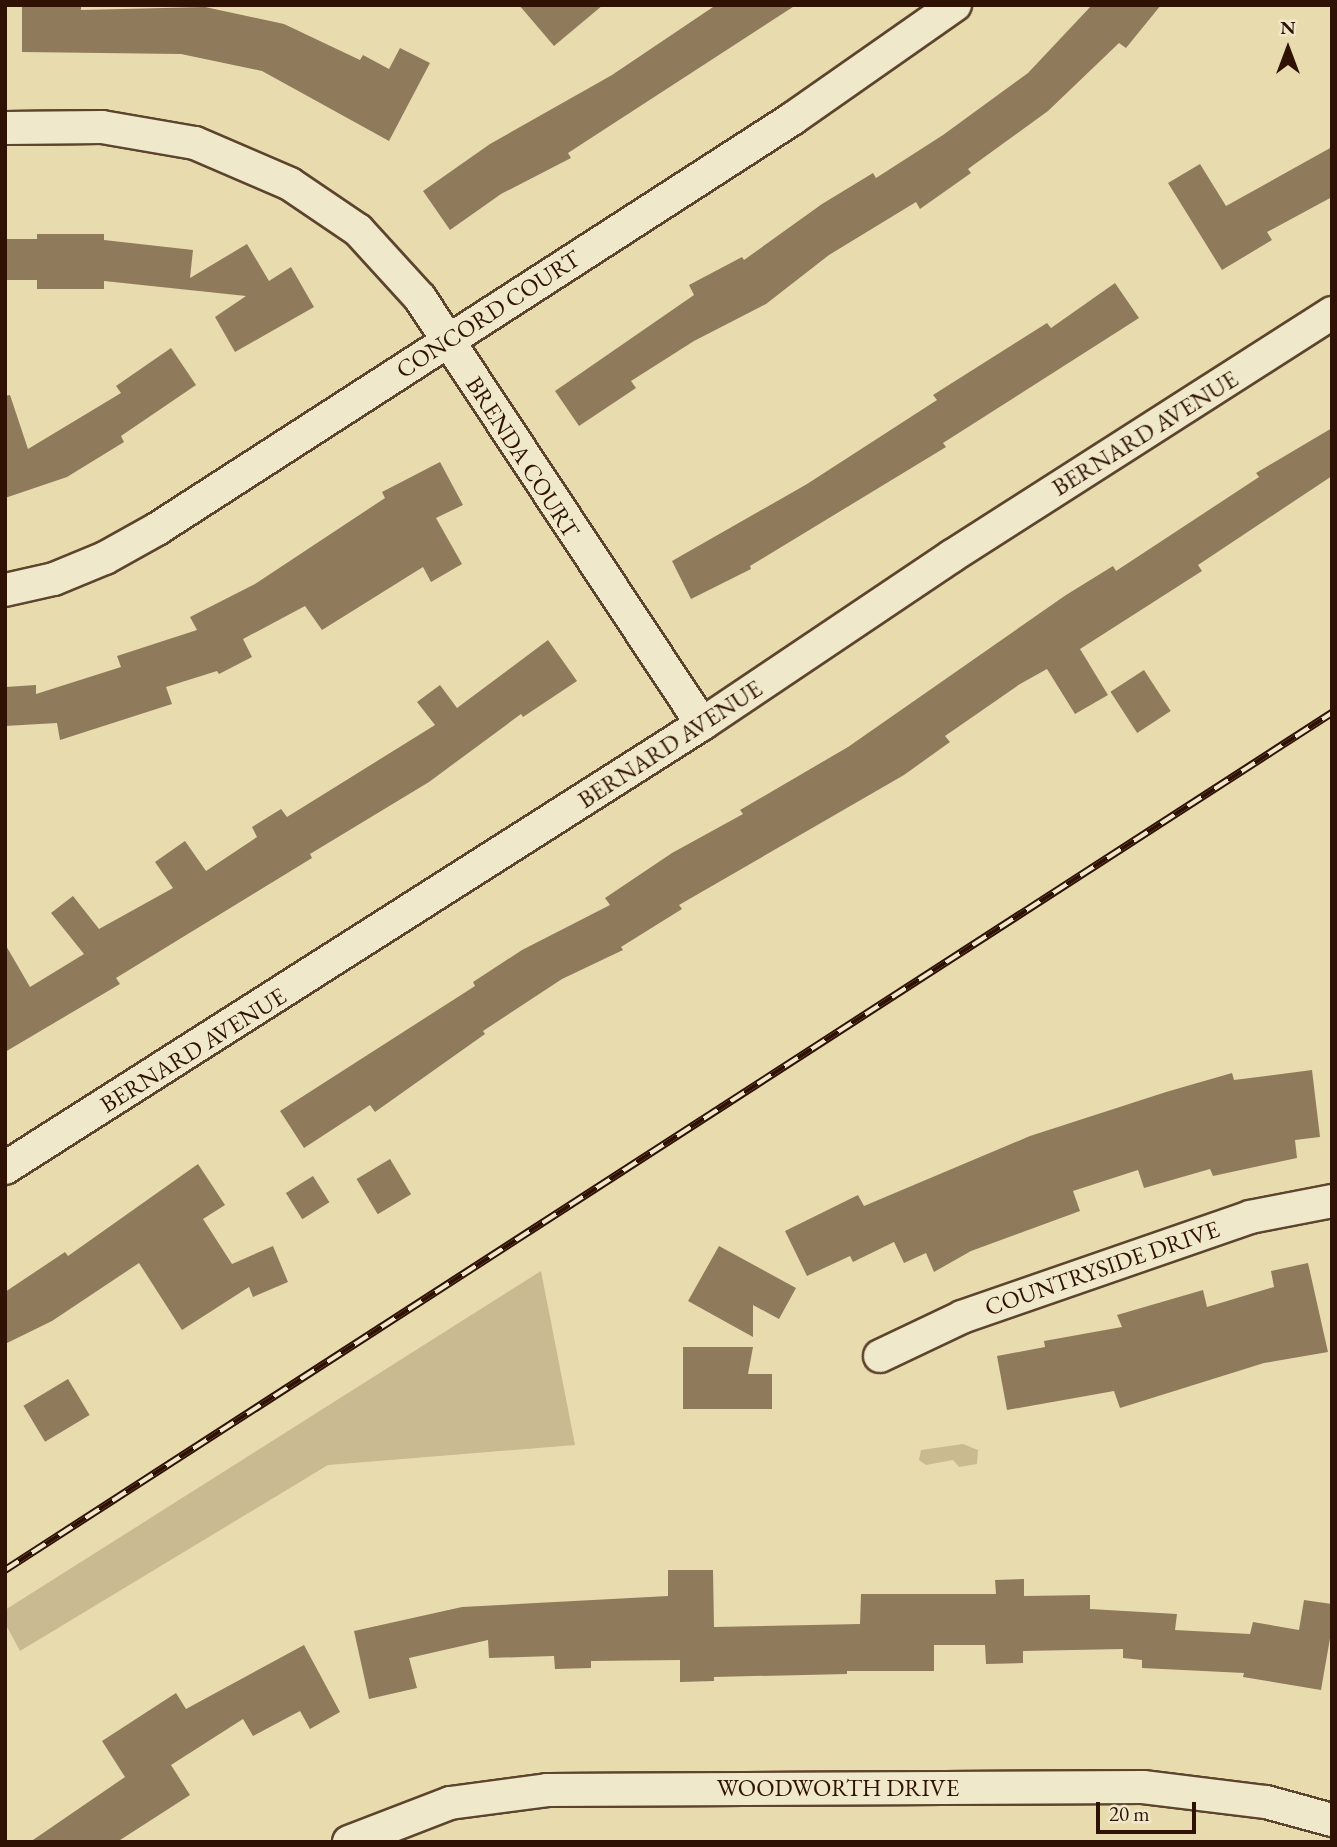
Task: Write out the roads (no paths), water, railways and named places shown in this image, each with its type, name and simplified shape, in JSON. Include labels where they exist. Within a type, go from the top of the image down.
[{"type":"street","name":"CONCORD COURT","points":[[5,590],[54,579],[136,541],[792,118],[955,5]]},
{"type":"street","name":"BRENDA COURT","points":[[5,128],[102,127],[138,132],[218,151],[290,184],[358,230],[390,260],[447,340],[702,724]]},
{"type":"street","name":"BERNARD AVENUE","points":[[5,1168],[702,724],[952,556],[1332,313]]},
{"type":"street","name":"COUNTRYSIDE DRIVE","points":[[880,1356],[962,1317],[1237,1222],[1332,1201]]},
{"type":"street","name":"WOODWORTH DRIVE","points":[[349,1842],[450,1803],[547,1790],[1143,1787],[1266,1802],[1332,1820]]},
{"type":"railway","points":[[5,1570],[1332,713]]}]
